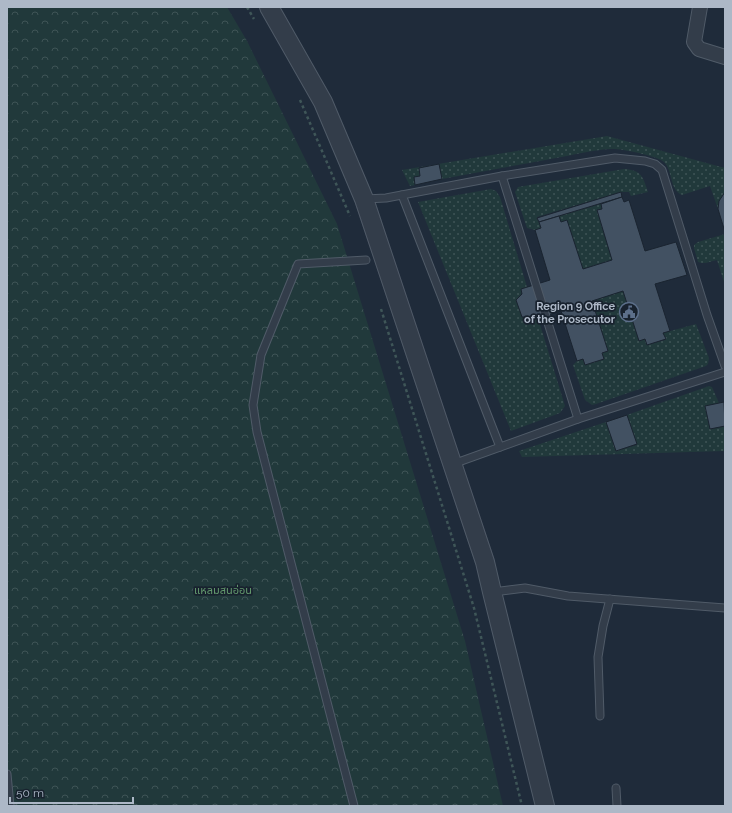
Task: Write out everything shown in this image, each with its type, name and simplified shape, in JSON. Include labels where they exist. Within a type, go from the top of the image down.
[{"type":"street","points":[[269,7],[323,102],[364,199],[485,562],[545,806]]},
{"type":"street","points":[[700,7],[694,42],[696,47],[725,57]]},
{"type":"lane","points":[[364,199],[402,195],[502,176],[615,158],[645,161],[655,164],[662,170],[707,315],[725,366]]},
{"type":"lane","points":[[502,176],[578,419]]},
{"type":"lane","points":[[402,195],[500,447]]},
{"type":"lane","points":[[354,806],[256,432],[253,405],[261,355],[298,264],[366,260]]},
{"type":"lane","points":[[453,464],[578,419],[725,372]]},
{"type":"lane","points":[[492,592],[525,588],[568,596],[725,608]]},
{"type":"lane","points":[[600,716],[598,657],[603,626],[610,599]]},
{"type":"lane","points":[[7,774],[10,806]]},
{"type":"lane","points":[[616,788],[617,806]]},
{"type":"path","points":[[247,7],[255,20]]},
{"type":"path","points":[[299,98],[350,217]]},
{"type":"path","points":[[380,305],[474,608],[522,806]]},
{"type":"green space","name":"แหลมสนอ่อน","points":[[7,7],[227,7],[247,41],[337,224],[465,641],[503,806],[7,806]]},
{"type":"green space","points":[[607,136],[725,168],[725,192],[719,201],[718,209],[710,186],[682,195],[675,188],[668,168],[661,160],[644,154],[621,150],[610,149],[590,151],[442,179],[439,164],[419,168],[420,176],[414,177],[415,185],[410,186],[402,170]]},
{"type":"green space","points":[[624,169],[635,171],[641,175],[648,192],[631,196],[629,192],[621,192],[537,217],[541,228],[535,230],[527,228],[515,192],[518,187]]},
{"type":"green space","points":[[491,189],[496,191],[500,197],[527,287],[516,300],[522,317],[530,317],[531,320],[538,318],[565,406],[560,413],[511,431],[418,202]]},
{"type":"green space","points":[[601,204],[602,209],[597,211],[612,260],[583,269],[567,221],[561,222],[559,216]]},
{"type":"green space","points":[[725,234],[725,285],[717,260],[706,263],[698,262],[694,245],[698,242]]},
{"type":"green space","points":[[623,291],[639,341],[645,339],[647,345],[665,340],[663,333],[696,324],[709,358],[708,364],[706,366],[592,405],[585,400],[573,365],[577,361],[583,359],[585,365],[604,359],[602,353],[608,351],[592,301]]},
{"type":"green space","points":[[709,386],[712,387],[719,403],[705,406],[710,429],[725,426],[725,451],[522,457],[519,451],[606,422],[616,451],[637,445],[627,415]]},
{"type":"building","points":[[439,164],[442,179],[415,185],[414,177],[420,176],[419,168]]},
{"type":"building","points":[[621,192],[622,197],[539,222],[537,218]]},
{"type":"building","points":[[725,192],[725,232],[718,209],[719,201]]},
{"type":"building","name":"Region 9 Office of the Prosecutor","points":[[622,197],[624,202],[629,200],[645,251],[676,242],[687,275],[655,284],[670,331],[663,333],[666,339],[647,345],[645,339],[639,341],[623,291],[592,301],[608,351],[602,353],[604,359],[585,365],[583,359],[577,361],[561,311],[531,320],[530,317],[522,317],[516,300],[522,294],[521,289],[550,280],[535,230],[541,228],[539,222],[559,216],[561,222],[567,220],[583,269],[612,260],[597,210],[602,209],[601,204]]},
{"type":"building","points":[[724,402],[725,426],[710,429],[705,406]]},
{"type":"building","points":[[627,415],[637,444],[616,451],[606,422]]},
{"type":"place","name":"Region 9 Office of the Prosecutor","points":[[629,312]]}]
